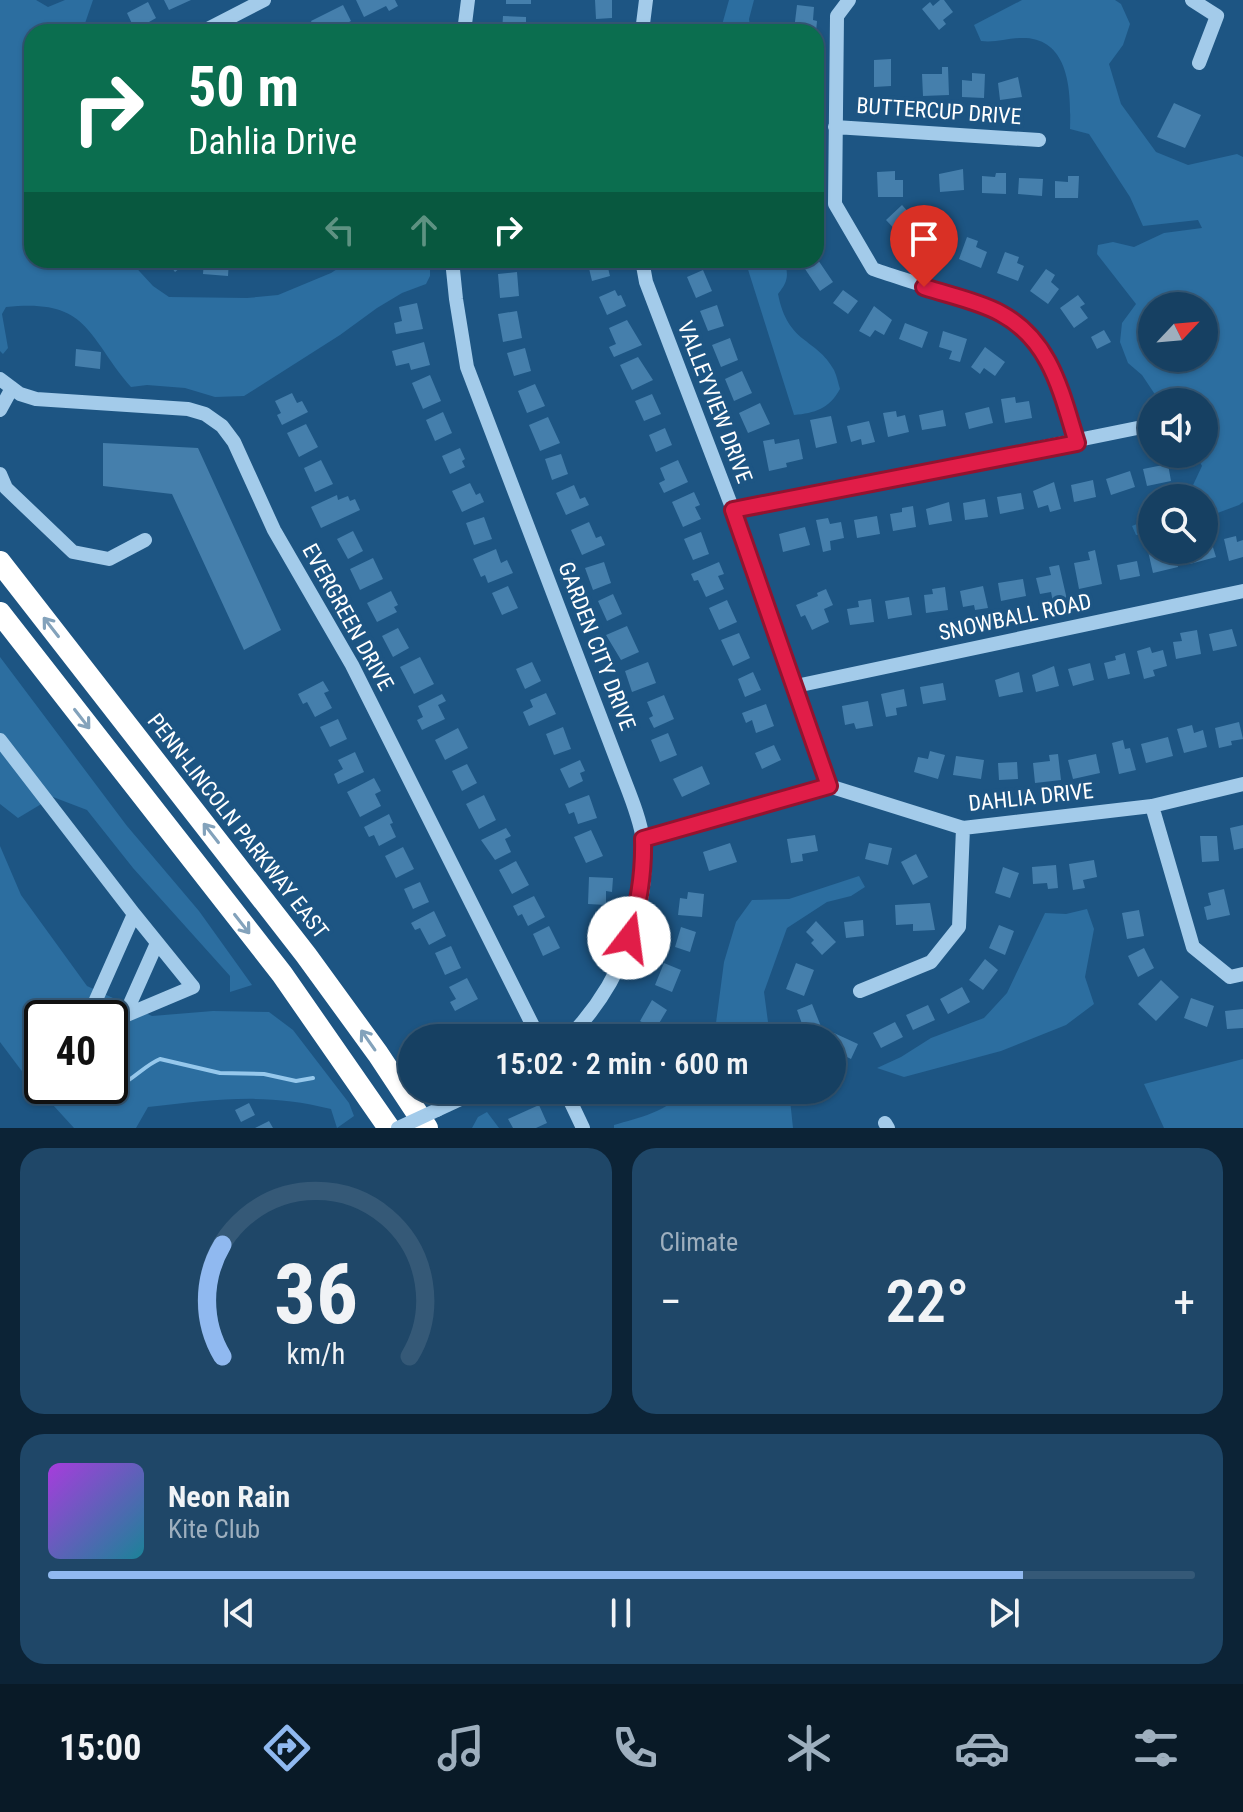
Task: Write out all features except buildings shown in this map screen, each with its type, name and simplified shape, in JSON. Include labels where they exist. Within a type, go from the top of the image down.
[{"type":"highway","name":"PENN-LINCOLN PARKWAY EAST","points":[[0,562],[316,967],[378,1054],[432,1119]]},
{"type":"highway","points":[[0,613],[282,974],[389,1128]]},
{"type":"street","points":[[218,24],[264,0]]},
{"type":"street","points":[[465,24],[468,0]]},
{"type":"street","points":[[643,24],[646,0]]},
{"type":"street","points":[[849,0],[837,16],[835,204],[873,269],[1000,313],[1037,341],[1058,382],[1077,443]]},
{"type":"street","points":[[1192,0],[1217,16],[1199,63]]},
{"type":"street","name":"BUTTERCUP DRIVE","points":[[835,127],[1039,140]]},
{"type":"street","name":"GARDEN CITY DRIVE","points":[[453,268],[467,367],[622,774],[643,839],[640,900],[629,938],[603,996],[580,1024]]},
{"type":"street","name":"VALLEYVIEW DRIVE","points":[[643,268],[646,282],[733,510],[829,786]]},
{"type":"street","points":[[0,410],[6,384]]},
{"type":"street","name":"EVERGREEN DRIVE","points":[[6,384],[28,396],[55,402],[188,409],[205,414],[222,426],[247,468],[274,530],[352,665],[532,1024]]},
{"type":"street","points":[[733,510],[1138,428]]},
{"type":"street","points":[[0,474],[6,488],[73,552],[109,559],[145,540]]},
{"type":"street","name":"SNOWBALL ROAD","points":[[796,686],[1243,591]]},
{"type":"street","points":[[0,740],[193,987],[128,1014]]},
{"type":"street","name":"DAHLIA DRIVE","points":[[829,786],[963,828],[1152,806],[1243,784]]},
{"type":"street","points":[[643,839],[829,786]]},
{"type":"street","points":[[1152,806],[1193,947],[1230,977],[1243,974]]},
{"type":"street","points":[[860,991],[931,962],[959,927],[963,828]]},
{"type":"street","points":[[96,1000],[134,914]]},
{"type":"street","points":[[128,1008],[157,943]]},
{"type":"street","points":[[398,1128],[432,1119],[457,1104]]},
{"type":"street","points":[[572,1104],[583,1128]]},
{"type":"shaded area","points":[[0,0],[36,0],[48,7],[65,0],[93,0],[85,24],[24,24],[24,268],[136,268],[153,286],[169,297],[247,298],[278,295],[339,268],[430,268],[426,284],[402,293],[377,308],[244,396],[215,397],[185,388],[131,387],[83,324],[54,309],[6,307],[2,314],[8,348],[3,354],[0,351]]},
{"type":"shaded area","points":[[729,0],[754,0],[750,24],[722,24]]},
{"type":"shaded area","points":[[1022,0],[1115,0],[1121,4],[1130,24],[1123,45],[1109,64],[1121,104],[1156,152],[1188,165],[1237,154],[1243,157],[1243,502],[1239,505],[1218,513],[1218,484],[1194,484],[1201,468],[1218,468],[1218,388],[1151,388],[1138,372],[1218,372],[1218,292],[1138,292],[1138,372],[1128,363],[1120,342],[1122,323],[1136,304],[1097,254],[1098,245],[1113,242],[1134,247],[1164,233],[1202,228],[1198,220],[1143,226],[1130,197],[1089,134],[1070,129],[1070,101],[1065,72],[1052,49],[1041,41],[1026,38],[981,41],[974,25]]},
{"type":"shaded area","points":[[748,268],[786,268],[787,278],[778,294],[788,323],[827,359],[835,372],[840,389],[831,401],[821,409],[794,415]]},
{"type":"shaded area","points":[[1138,524],[1138,535],[1136,535],[1132,526]]},
{"type":"shaded area","points":[[0,657],[127,826],[199,911],[252,985],[230,992],[230,976],[133,868],[87,810],[53,797],[18,818],[0,804]]},
{"type":"shaded area","points":[[0,846],[21,895],[87,986],[117,1000],[24,1000],[24,1073],[0,1042]]},
{"type":"shaded area","points":[[859,876],[865,887],[851,896],[827,902],[787,928],[764,992],[769,1024],[716,1024],[724,962],[736,922],[752,900],[789,899]]},
{"type":"shaded area","points":[[1087,909],[1094,929],[1085,977],[1094,1004],[1066,1025],[1001,1051],[904,1077],[877,1068],[931,1038],[984,1018],[1007,993],[1045,913],[1066,914]]},
{"type":"shaded area","points":[[128,1005],[152,1016],[213,1011],[269,1012],[293,1030],[349,1103],[354,1116],[337,1128],[331,1109],[284,1101],[240,1099],[148,1107],[136,1128],[74,1128],[52,1104],[128,1104]]},
{"type":"shaded area","points":[[1243,1059],[1243,1128],[1164,1128],[1144,1084]]},
{"type":"shaded area","points":[[669,1104],[790,1104],[793,1128],[614,1128],[614,1125]]},
{"type":"shaded area","points":[[487,1112],[499,1128],[472,1128],[478,1117]]},
{"type":"waterway","points":[[128,1081],[160,1059],[220,1073],[264,1074],[296,1081],[313,1078]]},
{"type":"route","points":[[629,938],[640,900],[643,839],[829,786],[733,510],[1077,443],[1058,382],[1037,341],[1000,313],[924,287]]}]
